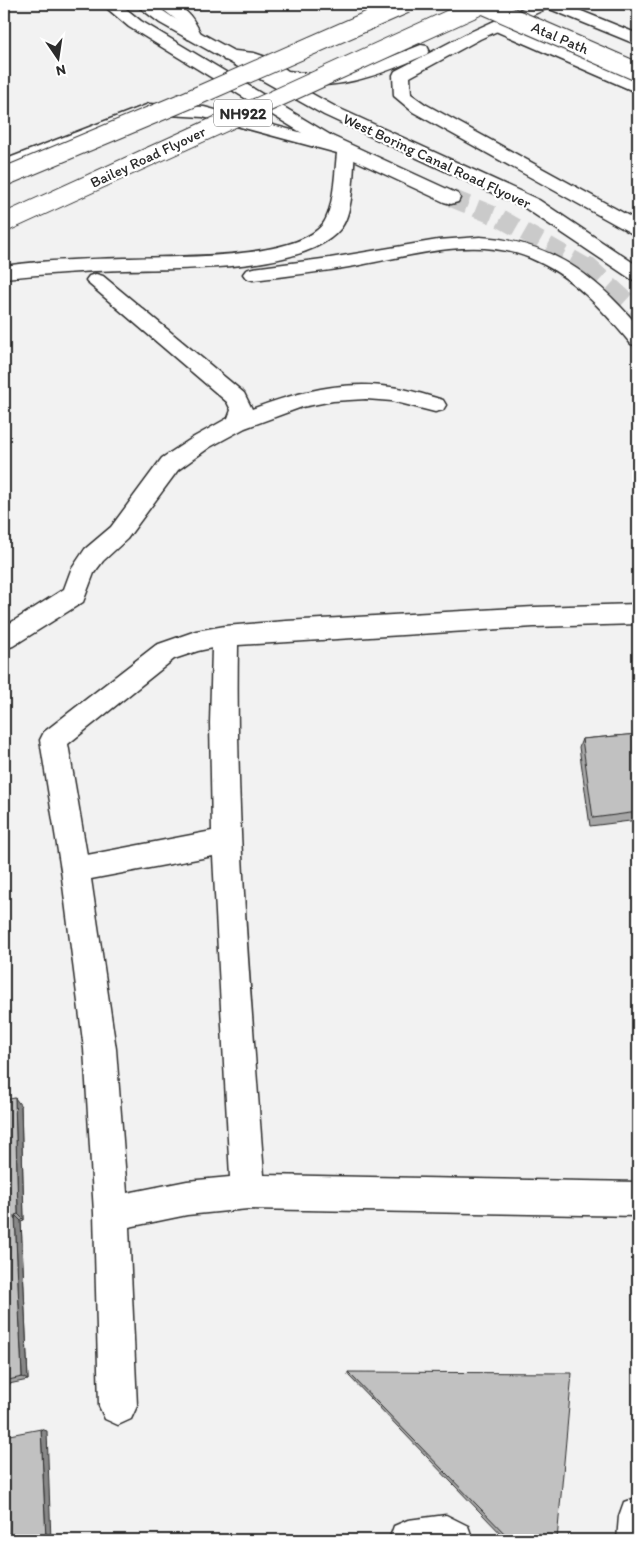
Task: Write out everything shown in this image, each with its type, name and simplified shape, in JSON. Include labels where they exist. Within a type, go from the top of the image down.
[{"type":"main road","points":[[110,4],[135,24],[326,140],[451,198]]},
{"type":"main road","name":"West Boring Canal Road Flyover","points":[[143,4],[166,20],[330,112],[532,204],[637,275]]},
{"type":"main road","name":"Bailey Road Flyover","points":[[4,177],[188,100],[406,4]]},
{"type":"main road","name":"Bailey Road Flyover","points":[[4,223],[482,4]]},
{"type":"main road","name":"Atal Path","points":[[482,4],[638,72]]},
{"type":"main road","points":[[230,56],[246,56],[267,64],[278,73],[294,78],[338,80],[369,71],[412,54],[521,4]]},
{"type":"main road","name":"Atal Path","points":[[521,4],[638,53]]},
{"type":"main road","points":[[544,4],[474,36],[402,75],[403,96],[419,108],[638,229]]},
{"type":"main road","points":[[551,4],[638,40]]},
{"type":"main road","points":[[166,5],[186,19],[194,36]]},
{"type":"main road","points":[[555,51],[597,23]]},
{"type":"main road","points":[[497,26],[638,88]]},
{"type":"main road","points":[[4,166],[149,110],[204,112],[346,150]]},
{"type":"main road","points":[[4,272],[122,264],[237,260],[270,255],[316,241],[333,226],[342,191],[346,150]]},
{"type":"main road","points":[[4,290],[33,282],[240,276],[437,247],[492,243],[521,248],[566,268],[621,318],[638,339]]},
{"type":"main road","points":[[96,280],[236,398],[242,410],[236,423]]},
{"type":"main road","points":[[4,640],[74,594],[84,570],[94,555],[119,533],[170,464],[202,442],[236,423],[298,400],[333,394],[366,392],[392,394],[435,405]]},
{"type":"main road","points":[[118,1406],[110,1213],[100,1049],[75,870],[54,740],[165,652],[196,641],[224,636],[524,617],[638,614]]},
{"type":"main road","points":[[224,636],[223,723],[226,841],[248,1192]]},
{"type":"main road","points":[[75,870],[124,859],[226,841]]},
{"type":"main road","points":[[110,1213],[187,1198],[248,1192],[638,1199]]},
{"type":"main road","points":[[636,1540],[638,1516]]},
{"type":"main road","points":[[408,1540],[446,1534],[454,1540]]},
{"type":"building","points":[[638,734],[638,812],[593,818],[582,739]]},
{"type":"building","points":[[15,1098],[18,1214],[15,1215],[22,1377],[4,1381],[4,1100]]},
{"type":"building","points":[[348,1372],[572,1373],[557,1540],[511,1540]]},
{"type":"building","points":[[41,1429],[46,1540],[4,1540],[4,1436]]},
{"type":"tunnel","points":[[451,198],[498,217],[586,267]]},
{"type":"tunnel","points":[[584,265],[638,314]]}]
